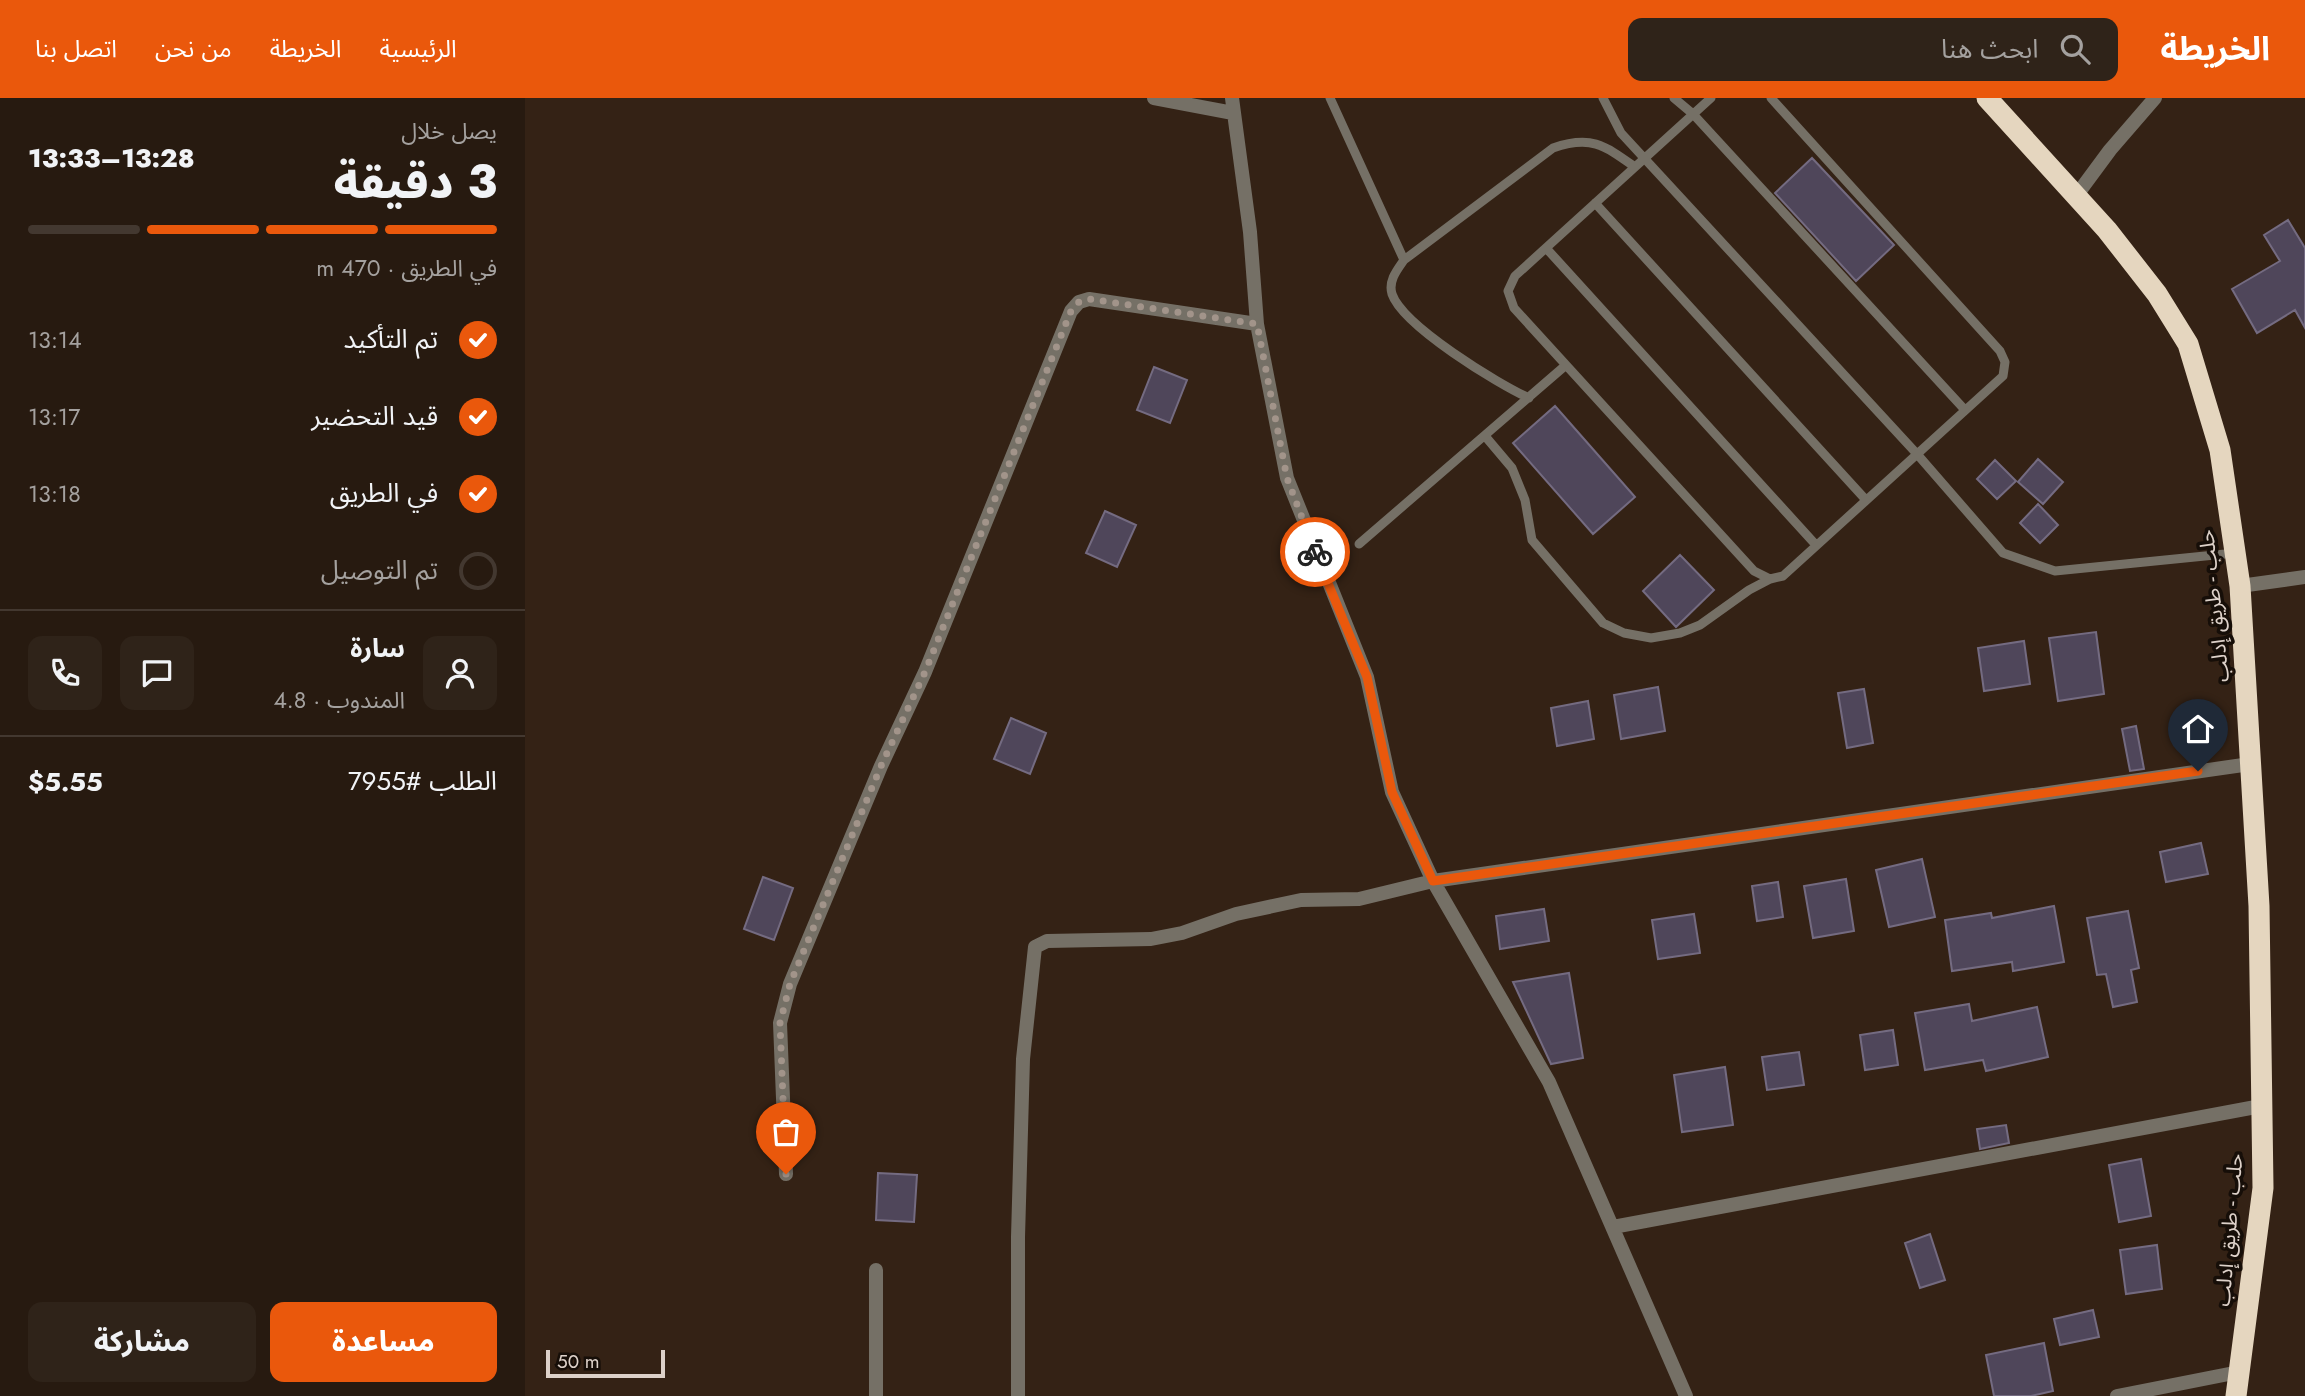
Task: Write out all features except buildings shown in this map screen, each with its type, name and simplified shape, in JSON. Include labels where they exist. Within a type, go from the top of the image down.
[{"type":"highway","name":"حلب - طريق إدلب","points":[[1987,98],[2076,197],[2157,294],[2188,344],[2220,450],[2240,586],[2259,906],[2263,1188],[2236,1396]]},
{"type":"street","points":[[1154,98],[1232,106],[1250,232],[1257,324],[1287,478],[1367,677],[1392,792],[1433,881],[1549,1082],[1686,1396]]},
{"type":"street","points":[[2076,197],[2110,150],[2155,98]]},
{"type":"street","points":[[786,1174],[780,1023],[790,984],[881,766],[925,672],[1071,311],[1079,302],[1089,299],[1257,324]]},
{"type":"street","points":[[2240,586],[2305,577]]},
{"type":"street","points":[[1019,1396],[1018,1237],[1023,1059],[1035,947],[1047,941],[1151,939],[1182,933],[1236,914],[1301,900],[1359,899],[1433,881],[2251,764]]},
{"type":"street","points":[[1613,1227],[2261,1106]]},
{"type":"street","points":[[876,1270],[876,1396]]},
{"type":"street","points":[[2117,1396],[2239,1372]]},
{"type":"lane","points":[[1330,98],[1404,260]]},
{"type":"lane","points":[[1603,98],[1621,133],[1917,454],[2003,554],[2055,571],[2235,553]]},
{"type":"lane","points":[[1674,98],[1693,114],[1965,410]]},
{"type":"lane","points":[[1711,98],[1515,276],[1508,291],[1514,308],[1754,571],[1770,579]]},
{"type":"lane","points":[[1485,436],[1512,468],[1525,500],[1532,540],[1603,624],[1624,634],[1651,638],[1680,633],[1700,625],[1749,590],[1770,579],[1783,576],[2003,376],[2003,356],[1771,98]]},
{"type":"lane","points":[[1529,398],[1499,384],[1430,335],[1401,309],[1392,293],[1392,276],[1404,260],[1553,148],[1576,140],[1594,142],[1635,167]]},
{"type":"lane","points":[[1595,203],[1866,500]]},
{"type":"lane","points":[[1546,248],[1816,545]]},
{"type":"lane","points":[[1359,544],[1566,365]]},
{"type":"way so far","points":[[786,1174],[780,1023],[790,984],[881,766],[925,672],[1071,311],[1079,302],[1089,299],[1257,324],[1287,478],[1315,552]]},
{"type":"route","points":[[1315,552],[1367,677],[1392,792],[1433,881],[2198,771]]}]
